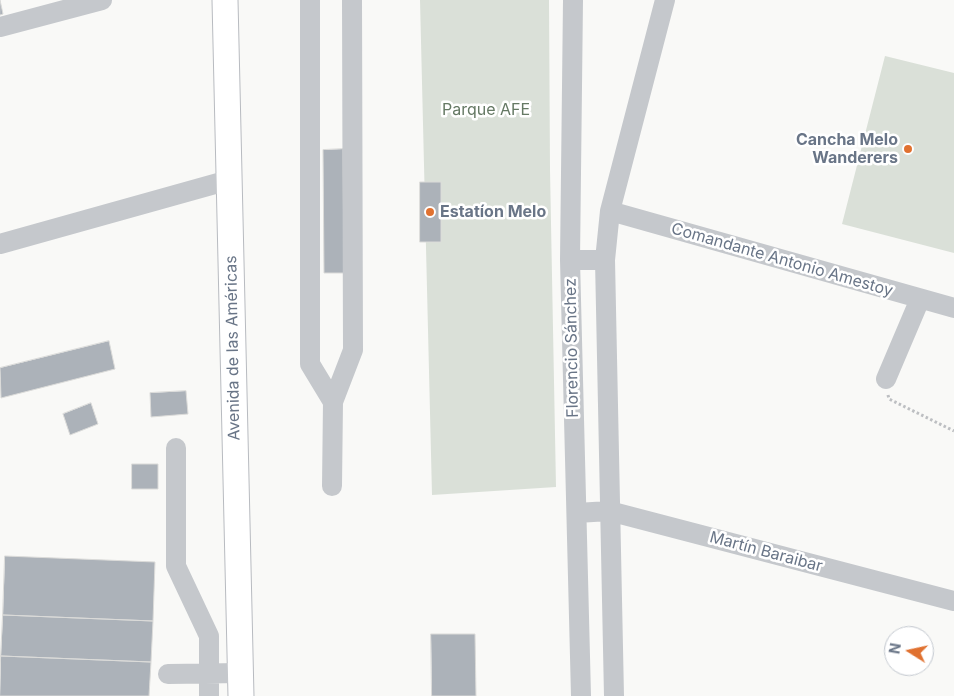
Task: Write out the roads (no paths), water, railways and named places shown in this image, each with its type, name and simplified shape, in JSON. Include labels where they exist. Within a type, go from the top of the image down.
[{"type":"main road","name":"Avenida de las Américas","points":[[225,0],[241,685]]},
{"type":"street","points":[[0,27],[102,0]]},
{"type":"street","points":[[310,0],[310,364],[333,402]]},
{"type":"street","points":[[332,486],[333,402],[353,350],[352,0]]},
{"type":"street","name":"Florencio Sánchez","points":[[573,0],[570,260],[581,696]]},
{"type":"street","points":[[614,696],[605,260],[610,211],[665,0]]},
{"type":"street","points":[[0,244],[229,180]]},
{"type":"street","name":"Comandante Antonio Amestoy","points":[[610,211],[954,308]]},
{"type":"street","points":[[570,260],[605,260]]},
{"type":"street","points":[[886,379],[920,299]]},
{"type":"street","points":[[176,448],[176,566],[209,636],[209,696]]},
{"type":"street","name":"Martín Baraibar","points":[[576,513],[609,511],[954,601]]},
{"type":"street","points":[[209,636],[240,634]]},
{"type":"street","points":[[168,674],[209,673],[241,685]]},
{"type":"place","name":"Cancha Melo Wanderers","points":[[908,149]]},
{"type":"place","name":"Estatíon Melo","points":[[430,212]]},
{"type":"park label","name":"Parque AFE","points":[[486,110]]}]
